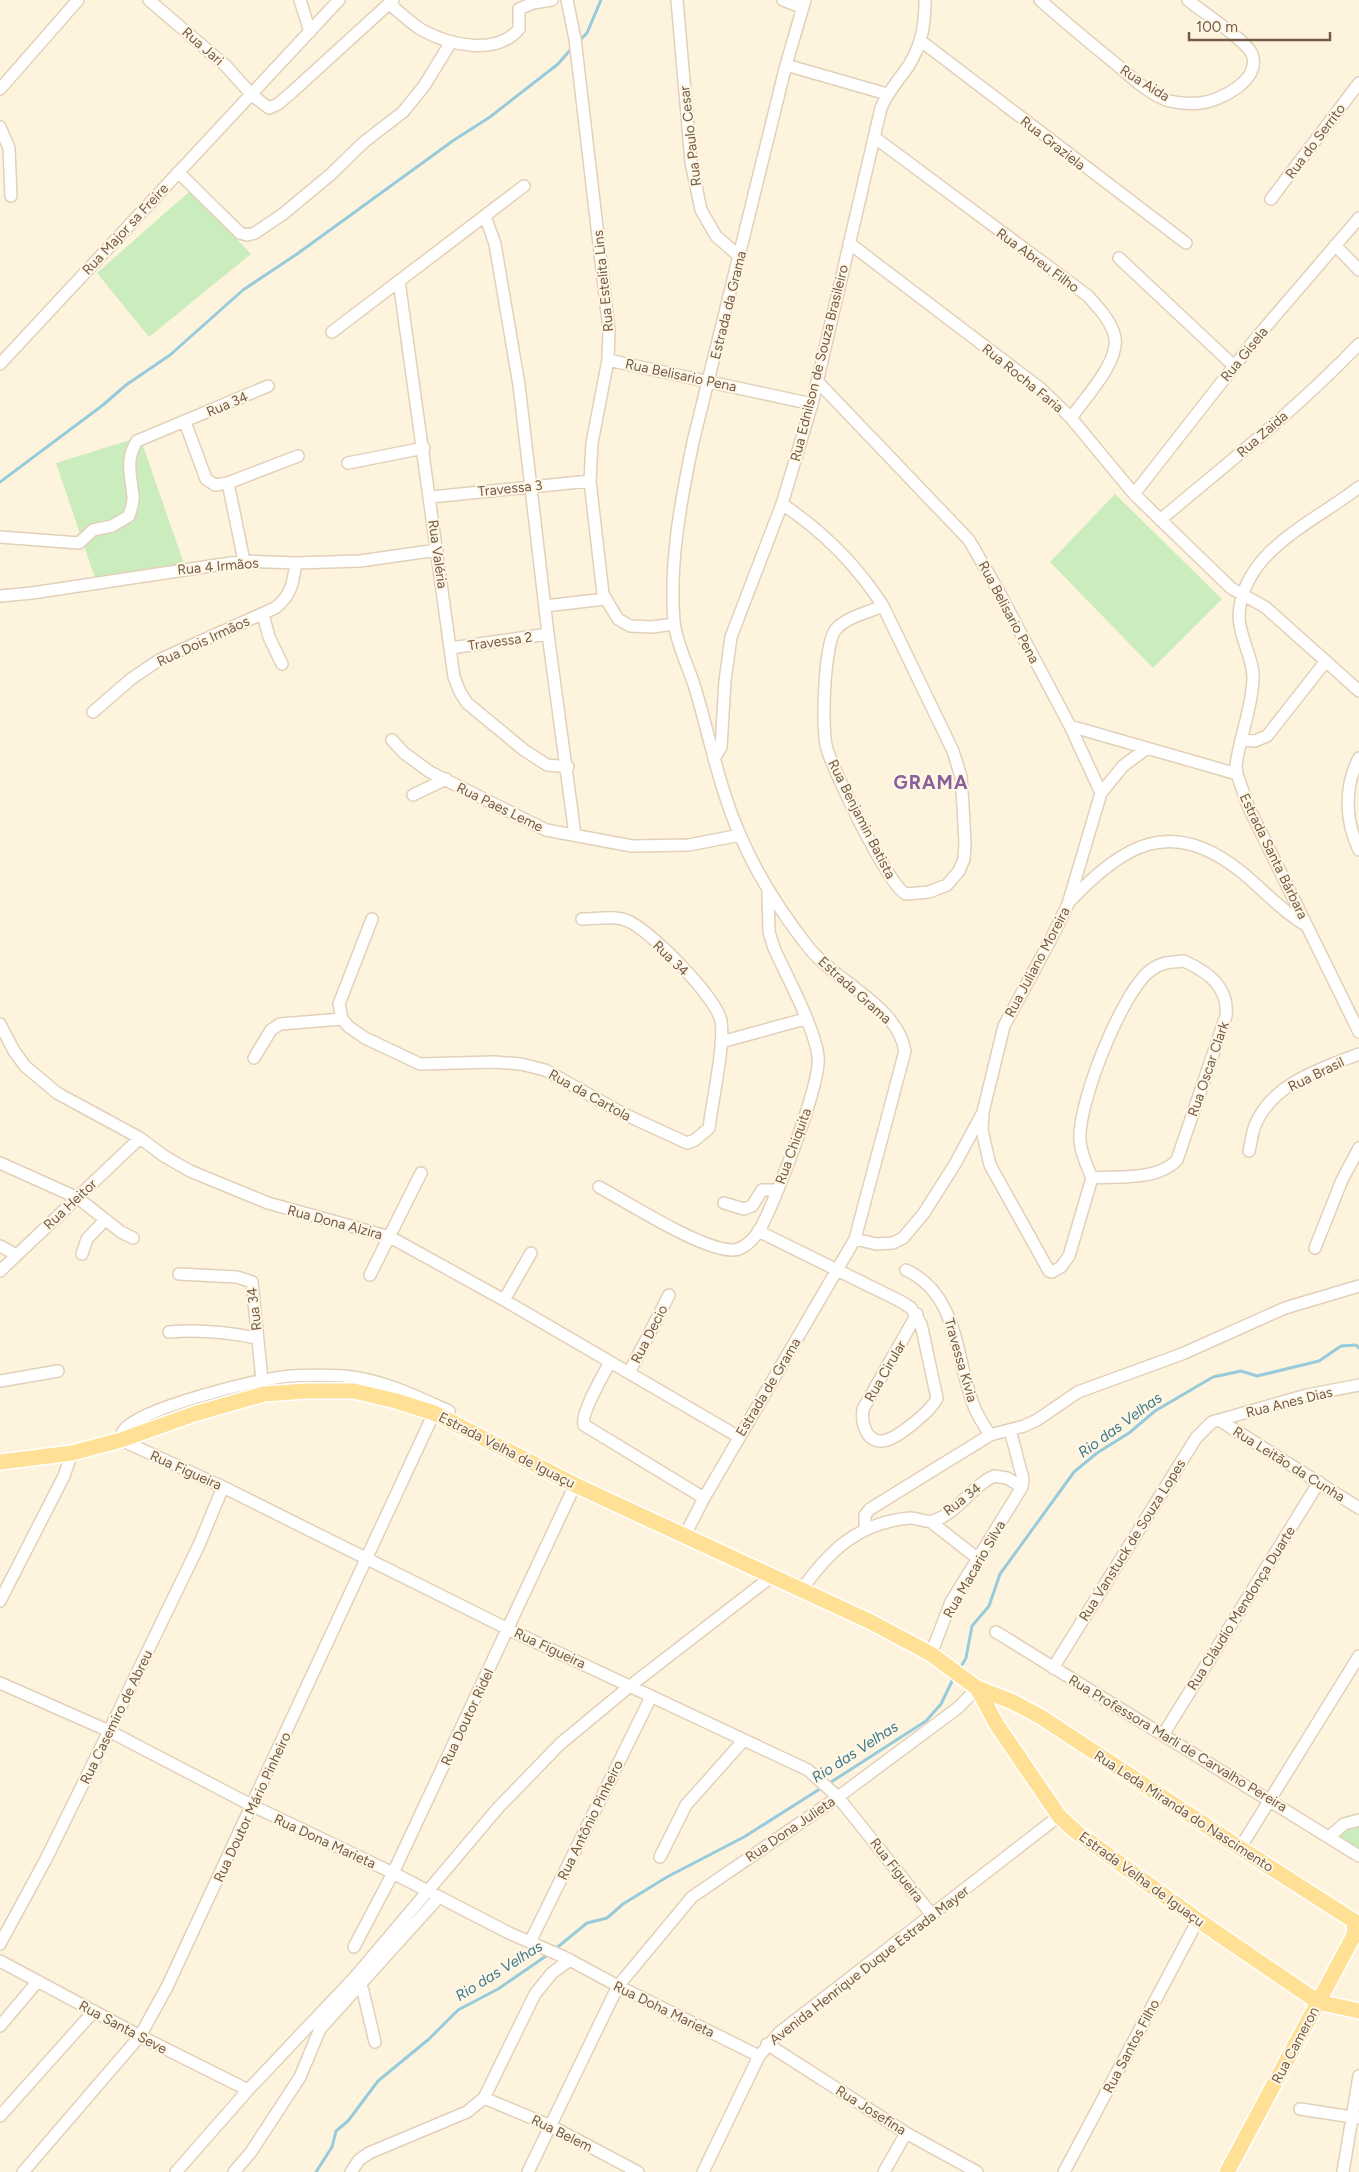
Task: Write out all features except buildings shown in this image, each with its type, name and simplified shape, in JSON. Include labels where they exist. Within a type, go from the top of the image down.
[{"type":"main road","name":"Estrada Velha de Iguaçu","points":[[0,1462],[72,1453],[121,1440],[194,1414],[272,1393],[354,1391],[396,1400],[441,1412],[576,1485],[684,1537],[871,1622],[931,1654],[972,1685],[1012,1702]]},
{"type":"main road","name":"Estrada Velha de Iguaçu","points":[[972,1685],[1059,1816],[1084,1839],[1318,2002],[1359,2011]]},
{"type":"main road","points":[[997,1724],[999,1709],[1012,1702]]},
{"type":"main road","name":"Rua Leda Miranda do Nascimento","points":[[1012,1702],[1041,1717],[1240,1848],[1357,1920]]},
{"type":"main road","name":"Rua Cameron","points":[[1227,2172],[1355,1932],[1357,1920]]},
{"type":"street","points":[[0,89],[78,0]]},
{"type":"street","name":"Rua Jari","points":[[149,0],[226,66],[252,95]]},
{"type":"street","points":[[300,0],[310,32]]},
{"type":"street","name":"Rua Major sa Freire","points":[[0,364],[339,0]]},
{"type":"street","points":[[252,95],[269,108],[278,104],[391,2],[422,30],[451,42],[467,46],[492,44],[506,39],[519,29],[520,9],[532,3],[552,0]]},
{"type":"street","name":"Rua Estelita Lins","points":[[567,0],[575,39],[610,330],[608,360],[595,415],[590,481],[605,598],[618,619],[630,626],[652,627],[674,624]]},
{"type":"street","name":"Rua Paulo Cesar","points":[[677,0],[692,162],[701,210],[716,236],[740,257]]},
{"type":"street","points":[[783,0],[804,4]]},
{"type":"street","name":"Rua Ednilson de Souza Brasileiro","points":[[714,759],[721,747],[725,681],[732,637],[743,602],[782,504],[812,404],[874,137],[887,94],[909,64],[921,40],[924,30],[925,0]]},
{"type":"street","name":"Rua Aida","points":[[1040,0],[1134,79],[1152,91],[1168,101],[1201,103],[1226,95],[1242,83],[1252,70],[1254,63],[1249,49],[1188,0]]},
{"type":"street","name":"Estrada da Grama","points":[[714,759],[674,624],[674,577],[681,502],[693,442],[786,65],[804,4]]},
{"type":"street","name":"Rua Graziela","points":[[921,40],[1101,180],[1186,243]]},
{"type":"street","points":[[178,172],[240,233],[256,234],[330,175],[364,142],[403,112],[424,86],[451,42]]},
{"type":"street","points":[[786,65],[887,94]]},
{"type":"street","name":"Rua do Serrito","points":[[1271,199],[1359,83]]},
{"type":"street","points":[[0,127],[9,148],[11,196]]},
{"type":"street","name":"Rua Abreu Filho","points":[[874,137],[1088,296],[1109,322],[1115,338],[1114,354],[1105,371],[1071,418]]},
{"type":"street","points":[[332,332],[524,186]]},
{"type":"street","points":[[485,216],[495,244],[515,357],[548,634],[568,767],[575,835]]},
{"type":"street","name":"Rua Gisela","points":[[1134,494],[1234,366],[1359,218]]},
{"type":"street","name":"Rua Rocha Faria","points":[[849,243],[1040,389],[1071,418],[1134,494],[1231,588],[1265,607],[1359,691]]},
{"type":"street","points":[[1335,245],[1359,270]]},
{"type":"street","points":[[1119,258],[1234,366]]},
{"type":"street","name":"Rua Valéria","points":[[399,281],[431,497],[454,676],[460,692],[467,703],[524,750],[547,765],[568,767]]},
{"type":"street","name":"Rua Zaida","points":[[1160,520],[1265,433],[1335,370],[1359,344]]},
{"type":"street","name":"Rua Belisario Pena","points":[[608,360],[812,404]]},
{"type":"street","name":"Rua Belisario Pena","points":[[817,381],[969,540],[999,592],[1070,726]]},
{"type":"street","name":"Rua 34","points":[[0,537],[67,544],[79,543],[93,530],[112,526],[129,516],[134,498],[129,477],[130,451],[137,441],[268,386]]},
{"type":"street","points":[[185,422],[206,479],[215,485],[228,483],[298,456]]},
{"type":"street","points":[[348,462],[424,448]]},
{"type":"street","name":"Travessa 3","points":[[431,497],[590,481]]},
{"type":"street","points":[[228,483],[244,561]]},
{"type":"street","name":"Estrada Santa Bárbara","points":[[1359,487],[1275,546],[1263,559],[1240,603],[1239,628],[1253,677],[1238,753],[1237,774],[1248,806],[1359,1032]]},
{"type":"street","name":"Rua Benjamin Batista","points":[[782,504],[812,525],[840,549],[860,571],[883,606],[953,751],[960,777],[965,843],[964,859],[954,878],[947,885],[928,892],[906,894],[894,883],[856,814],[826,748],[824,730],[827,661],[833,634],[835,630],[854,618],[883,606]]},
{"type":"street","name":"Rua 4 Irmãos","points":[[0,596],[32,593],[244,561],[296,563],[360,561],[437,550]]},
{"type":"street","name":"Rua Dois Irmãos","points":[[93,712],[131,679],[159,660],[263,614],[286,600],[291,591],[296,563]]},
{"type":"street","points":[[545,606],[605,598]]},
{"type":"street","points":[[263,614],[268,636],[282,664]]},
{"type":"street","name":"Travessa 2","points":[[451,648],[548,634]]},
{"type":"street","points":[[1242,740],[1255,741],[1267,736],[1326,661]]},
{"type":"street","points":[[1070,726],[1237,774]]},
{"type":"street","points":[[1070,726],[1101,793]]},
{"type":"street","name":"Rua Paes Leme","points":[[392,740],[419,765],[546,830],[632,846],[689,845],[740,835]]},
{"type":"street","name":"Rua Juliano Moreira","points":[[855,1240],[876,1244],[893,1243],[903,1238],[912,1230],[955,1164],[983,1112],[1004,1026],[1013,1004],[1050,940],[1068,904],[1101,793],[1123,766],[1146,749]]},
{"type":"street","points":[[1359,758],[1349,791],[1347,818],[1359,850]]},
{"type":"street","name":"Estrada Grama","points":[[714,759],[740,835],[768,887],[810,948],[826,966],[888,1016],[899,1031],[903,1042],[905,1051],[902,1066],[855,1240]]},
{"type":"street","points":[[413,796],[446,779]]},
{"type":"street","points":[[1068,904],[1102,870],[1123,854],[1141,846],[1165,841],[1197,845],[1217,854],[1240,871],[1288,916],[1308,926]]},
{"type":"street","name":"Rua Chiquita","points":[[599,1187],[686,1234],[715,1246],[733,1250],[741,1248],[758,1232],[777,1190],[818,1072],[816,1044],[772,940],[768,887]]},
{"type":"street","name":"Rua 34","points":[[582,919],[609,918],[629,921],[656,942],[712,1003],[721,1022],[721,1042],[709,1128]]},
{"type":"street","points":[[254,1058],[271,1030],[280,1024],[342,1019],[339,1012],[342,997],[372,919]]},
{"type":"street","name":"Rua Oscar Clark","points":[[1184,961],[1202,969],[1216,982],[1225,994],[1228,1004],[1226,1016],[1177,1160],[1165,1170],[1149,1174],[1092,1178],[1080,1140],[1082,1118],[1095,1076],[1124,1003],[1138,982],[1150,970],[1165,962],[1184,961]]},
{"type":"street","name":"Rua da Cartola","points":[[342,1019],[349,1027],[365,1038],[420,1064],[494,1062],[521,1064],[545,1070],[624,1114],[687,1143],[696,1140],[709,1128]]},
{"type":"street","points":[[721,1042],[805,1019]]},
{"type":"street","name":"Rua Dona Alzira","points":[[1,1031],[25,1066],[57,1093],[140,1138],[164,1156],[206,1179],[268,1203],[390,1237],[504,1300],[739,1437]]},
{"type":"street","name":"Rua Brasil","points":[[1249,1151],[1254,1127],[1265,1109],[1282,1090],[1298,1080],[1359,1054]]},
{"type":"street","points":[[983,1112],[982,1130],[990,1166],[1049,1271],[1052,1272],[1061,1266],[1069,1256],[1092,1178]]},
{"type":"street","name":"Rua Heitor","points":[[0,1271],[15,1254],[78,1198],[140,1138]]},
{"type":"street","points":[[1315,1248],[1342,1180],[1359,1148]]},
{"type":"street","points":[[0,1163],[78,1198],[121,1232],[133,1238]]},
{"type":"street","points":[[370,1275],[421,1173]]},
{"type":"street","points":[[724,1203],[744,1209],[752,1206],[762,1190],[777,1190]]},
{"type":"street","points":[[82,1254],[88,1239],[105,1220]]},
{"type":"street","points":[[758,1232],[900,1302],[917,1314]]},
{"type":"street","name":"Estrada de Grama","points":[[684,1537],[739,1437],[855,1240]]},
{"type":"street","points":[[0,1246],[15,1254]]},
{"type":"street","points":[[504,1300],[531,1253]]},
{"type":"street","name":"Travessa Kivia","points":[[906,1270],[922,1277],[940,1299],[950,1320],[975,1409],[990,1435]]},
{"type":"street","name":"Rua 34","points":[[179,1274],[237,1276],[249,1280],[253,1285],[262,1380]]},
{"type":"street","points":[[801,1591],[814,1572],[834,1551],[865,1528],[865,1516],[870,1509],[990,1435],[1037,1420],[1078,1392],[1182,1354],[1285,1308],[1359,1286]]},
{"type":"street","name":"Rua Decio","points":[[629,1373],[669,1295]]},
{"type":"street","name":"Rua Cirular","points":[[917,1314],[925,1338],[938,1398],[930,1409],[890,1438],[880,1441],[873,1439],[867,1434],[863,1425],[863,1409],[917,1314]]},
{"type":"street","points":[[169,1332],[193,1329],[218,1331],[257,1338]]},
{"type":"street","points":[[610,1362],[586,1412],[583,1421],[584,1425],[704,1498]]},
{"type":"street","points":[[0,1381],[58,1371]]},
{"type":"street","points":[[121,1440],[123,1430],[134,1421],[216,1391],[262,1380],[290,1376],[345,1376],[397,1388],[441,1412]]},
{"type":"street","name":"Rua Anes Dias","points":[[1218,1420],[1307,1395],[1359,1385]]},
{"type":"street","name":"Rua Doutor Mário Pinheiro","points":[[23,2172],[87,2101],[140,2036],[183,1958],[367,1558],[441,1412]]},
{"type":"street","name":"Rua Leitão da Cunha","points":[[1218,1420],[1359,1508]]},
{"type":"street","name":"Rua Vanstuck de Souza Lopes","points":[[1053,1668],[1196,1438],[1212,1422],[1218,1420]]},
{"type":"street","points":[[1010,1430],[1023,1478],[1022,1487]]},
{"type":"street","name":"Rua Figueira","points":[[121,1440],[223,1487],[508,1629],[808,1770],[837,1795],[932,1915]]},
{"type":"street","points":[[0,1601],[64,1476],[72,1453]]},
{"type":"street","name":"Rua 34","points":[[931,1522],[949,1512],[994,1476],[1007,1478],[1022,1487]]},
{"type":"street","name":"Rua Cláudio Mendonça Duarte","points":[[1163,1735],[1319,1482]]},
{"type":"street","name":"Rua Doutor Ridel","points":[[354,1947],[393,1873],[576,1485]]},
{"type":"street","name":"Rua Casemiro de Abreu","points":[[0,1944],[46,1859],[109,1731],[199,1545],[223,1487]]},
{"type":"street","name":"Rua Macario Silva","points":[[931,1654],[951,1602],[1022,1487]]},
{"type":"street","name":"Rua 34","points":[[865,1528],[911,1518],[931,1522],[977,1558]]},
{"type":"street","points":[[234,2172],[251,2152],[300,2078],[320,2029],[427,1891],[498,1808],[560,1744],[630,1686],[771,1577]]},
{"type":"street","name":"Rua Professora Marli de Carvalho Pereira","points":[[996,1632],[1359,1856]]},
{"type":"street","points":[[1240,1848],[1359,1656]]},
{"type":"street","name":"Rua Dona Marieta","points":[[0,1683],[109,1731],[253,1806],[393,1873],[438,1898],[567,1959]]},
{"type":"street","name":"Rua Dona Julieta","points":[[528,2172],[618,1986],[692,1897],[959,1707],[972,1685]]},
{"type":"street","name":"Rua Antônio Pinheiro","points":[[533,1944],[651,1697]]},
{"type":"street","points":[[660,1857],[686,1804],[743,1741]]},
{"type":"street","name":"Avenida Henrique Duque Estrada Mayer","points":[[703,2172],[759,2056],[767,2044],[1059,1816]]},
{"type":"street","points":[[1330,1837],[1344,1824],[1359,1820]]},
{"type":"street","points":[[176,2172],[248,2090],[438,1898]]},
{"type":"street","name":"Rua Santos Filho","points":[[1064,2172],[1198,1920]]},
{"type":"street","points":[[351,2172],[359,2160],[369,2153],[467,2112],[484,2098],[535,1994],[552,1973],[567,1959]]},
{"type":"street","name":"Rua Doha Marieta","points":[[567,1959],[759,2056]]},
{"type":"street","name":"Rua Santa Seve","points":[[0,1961],[140,2036],[248,2090]]},
{"type":"street","points":[[358,1980],[375,2042]]},
{"type":"street","points":[[0,2026],[38,1981]]},
{"type":"street","points":[[0,2116],[94,2011]]},
{"type":"street","name":"Rua Josefina","points":[[767,2044],[906,2133],[977,2172]]},
{"type":"street","points":[[1343,2172],[1356,2118],[1359,2076]]},
{"type":"street","name":"Rua Belem","points":[[484,2098],[550,2126],[638,2172]]},
{"type":"street","points":[[1300,2109],[1356,2118]]},
{"type":"street","points":[[884,2172],[906,2133]]},
{"type":"green space","points":[[191,190],[251,254],[149,337],[97,273]]},
{"type":"green space","points":[[140,437],[184,564],[95,578],[56,463]]},
{"type":"green space","points":[[1115,494],[1222,599],[1153,668],[1050,562]]},
{"type":"green space","points":[[1359,1825],[1359,1851],[1335,1835]]},
{"type":"waterway","points":[[578,42],[587,33],[601,0]]},
{"type":"waterway","points":[[0,482],[103,405],[126,385],[170,355],[243,290],[297,254],[454,140],[490,117],[558,64],[572,48]]},
{"type":"waterway","name":"Rio das Velhas","points":[[959,1670],[966,1658],[972,1626],[989,1606],[1000,1574],[1074,1472],[1097,1453],[1129,1433],[1155,1411],[1213,1377],[1241,1371],[1257,1376],[1319,1361],[1341,1346],[1356,1345],[1359,1348]]},
{"type":"waterway","name":"Rio das Velhas","points":[[828,1784],[926,1721],[941,1704],[954,1677]]},
{"type":"waterway","name":"Rio das Velhas","points":[[554,1950],[587,1923],[607,1918],[623,1904],[667,1877],[744,1837],[823,1787]]},
{"type":"waterway","name":"Rio das Velhas","points":[[316,2172],[332,2147],[336,2131],[348,2121],[378,2081],[429,2039],[458,2010],[498,1989],[549,1954]]},
{"type":"district","name":"GRAMA","points":[[931,782]]}]
